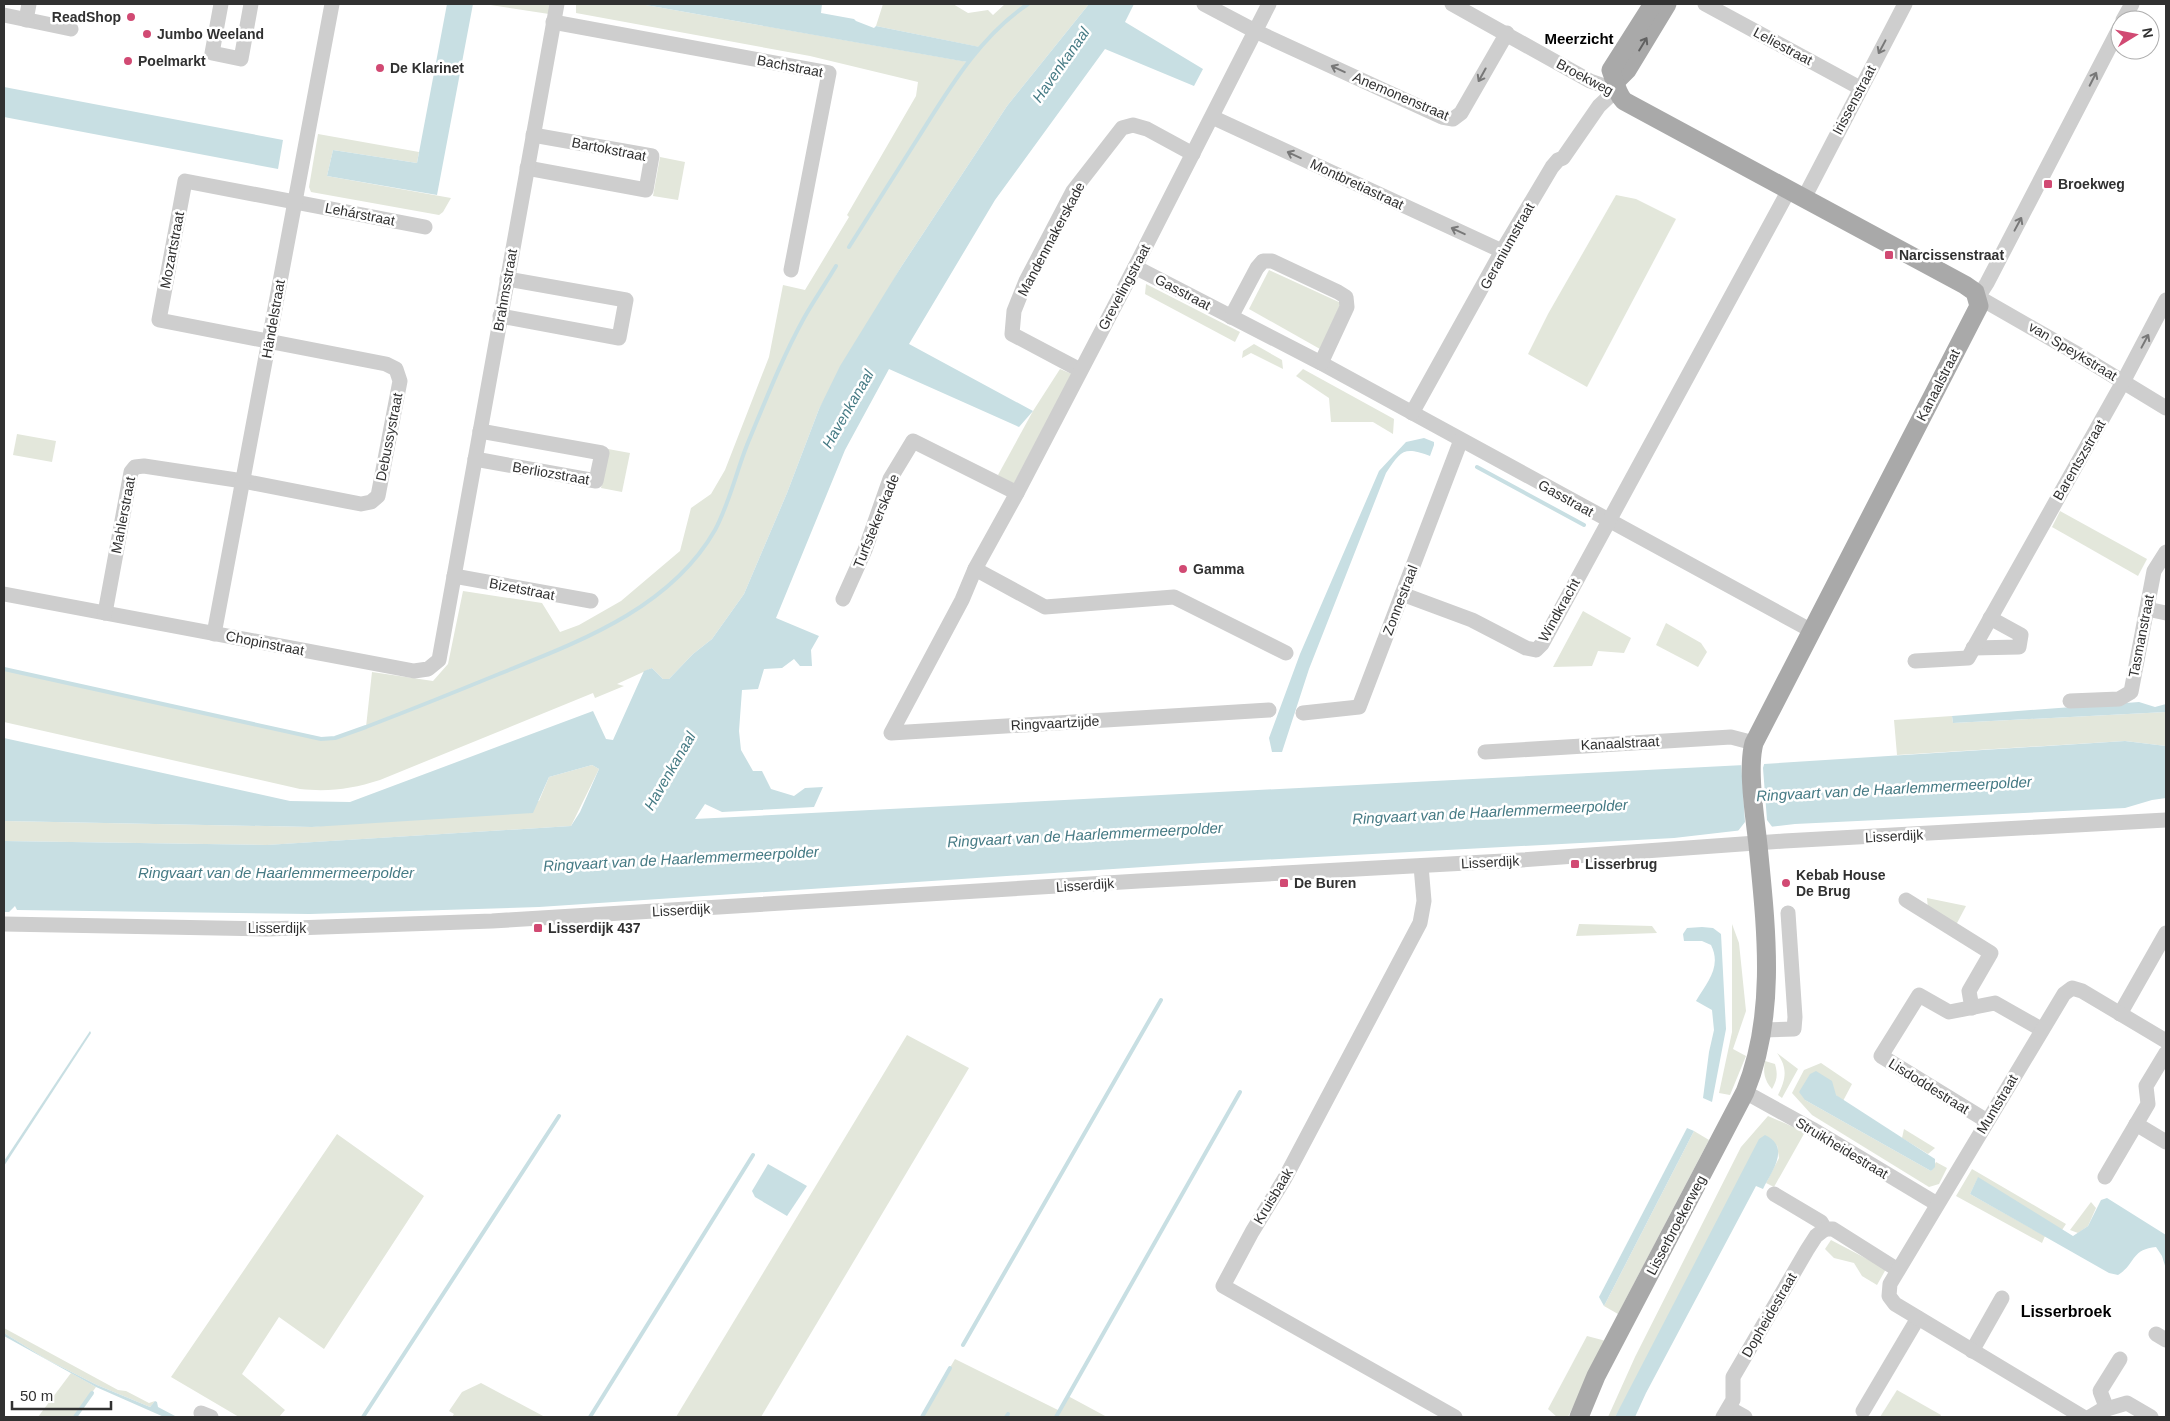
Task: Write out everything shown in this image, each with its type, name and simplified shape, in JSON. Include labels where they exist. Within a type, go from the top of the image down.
[{"type":"main road","points":[[1616,85],[1611,70],[1653,4]]},
{"type":"main road","points":[[1616,85],[1667,4]]},
{"type":"main road","name":"Broekweg","points":[[1616,85],[1624,101],[1630,105],[1965,285],[1972,289],[1978,297]]},
{"type":"main road","name":"Kanaalstraat","points":[[1751,762],[1754,743],[1976,312],[1979,306],[1978,297]]},
{"type":"main road","name":"Lisserbroekerweg","points":[[1579,1417],[1596,1376],[1745,1092],[1754,1071],[1763,1030],[1767,994],[1751,762]]},
{"type":"street","points":[[26,20],[29,4]]},
{"type":"street","points":[[221,4],[212,53],[241,59],[251,4]]},
{"type":"street","name":"Händelstraat","points":[[214,634],[332,4]]},
{"type":"street","name":"Brahmsstraat","points":[[454,576],[557,4]]},
{"type":"street","points":[[1204,4],[1255,31]]},
{"type":"street","name":"Grevelingstraat","points":[[914,689],[1194,154],[1269,4]]},
{"type":"street","name":"Broekweg","points":[[1452,4],[1590,81],[1616,85]]},
{"type":"street","name":"Leliestraat","points":[[1705,4],[1860,88]]},
{"type":"street","name":"Irissenstraat","points":[[1796,194],[1860,88],[1905,4]]},
{"type":"street","points":[[4,16],[71,29]]},
{"type":"street","name":"Bachstraat","points":[[553,22],[829,72],[791,270]]},
{"type":"street","name":"Anemonenstraat","points":[[1255,31],[1434,113],[1453,119],[1461,113],[1507,33]]},
{"type":"street","name":"Kanaalstraat","points":[[1978,297],[2110,46]]},
{"type":"street","name":"Geraniumstraat","points":[[1412,413],[1552,167],[1558,160],[1564,158],[1599,106],[1616,85]]},
{"type":"street","name":"Montbretiastraat","points":[[1212,117],[1502,252]]},
{"type":"street","name":"Mandenmakerskade","points":[[1080,370],[1012,334],[1014,311],[1026,281],[1073,191],[1122,128],[1133,125],[1147,129],[1194,154]]},
{"type":"street","name":"Bartokstraat","points":[[527,168],[646,190],[652,156],[533,135]]},
{"type":"street","name":"Mozartstraat","points":[[269,340],[159,320],[185,180],[295,201]]},
{"type":"street","points":[[1608,521],[1796,194]]},
{"type":"street","name":"Lehárstraat","points":[[295,201],[425,227]]},
{"type":"street","points":[[1231,317],[1257,268],[1263,261],[1272,262],[1338,292],[1346,297],[1346,307],[1321,363]]},
{"type":"street","name":"Gasstraat","points":[[1135,267],[1321,363],[1608,521],[1812,630]]},
{"type":"street","points":[[500,316],[619,338],[626,300],[507,279]]},
{"type":"street","name":"van Speykstraat","points":[[1978,297],[2166,408]]},
{"type":"street","name":"Barentszstraat","points":[[1973,648],[2124,382],[2166,300]]},
{"type":"street","name":"Debussystraat","points":[[242,481],[361,504],[370,502],[378,496],[400,381],[396,369],[386,364],[269,340]]},
{"type":"street","name":"Berliozstraat","points":[[475,459],[596,481],[602,452],[480,430]]},
{"type":"street","name":"Zonnestraal","points":[[1303,713],[1359,707],[1461,440]]},
{"type":"street","name":"Turfstekerskade","points":[[843,599],[864,550],[890,479],[913,441],[1017,493]]},
{"type":"street","name":"Mahlerstraat","points":[[105,613],[131,472],[135,467],[144,466],[242,481]]},
{"type":"street","name":"Windkracht","points":[[1402,594],[1472,620],[1526,648],[1536,650],[1542,644],[1608,521]]},
{"type":"street","name":"Tasmanstraat","points":[[2070,701],[2118,699],[2131,692],[2154,571],[2166,552]]},
{"type":"street","points":[[975,570],[1045,607],[1174,597],[1286,653]]},
{"type":"street","name":"Bizetstraat","points":[[454,576],[591,602]]},
{"type":"street","name":"Chopinstraat","points":[[4,594],[414,671],[428,669],[439,660],[454,576]]},
{"type":"street","points":[[2147,609],[2166,613]]},
{"type":"street","points":[[1915,661],[1968,658],[1973,648],[2019,647],[2021,635],[1990,618]]},
{"type":"street","name":"Ringvaartzijde","points":[[914,689],[891,733],[1269,710]]},
{"type":"street","name":"Kanaalstraat","points":[[1485,752],[1731,737],[1754,743]]},
{"type":"street","name":"Lisserdijk","points":[[4,924],[267,929],[391,926],[1635,853],[1756,836],[2166,820]]},
{"type":"street","name":"Kruisbaak","points":[[1421,866],[1424,901],[1420,923],[1285,1178],[1252,1232],[1223,1286],[1455,1417]]},
{"type":"street","points":[[1906,900],[1991,953],[1969,991],[1972,1008]]},
{"type":"street","points":[[1763,1030],[1794,1029],[1795,1017],[1788,913]]},
{"type":"street","points":[[2120,1014],[2166,933]]},
{"type":"street","name":"Muntstraat","points":[[2083,1417],[1895,1304],[1889,1296],[1890,1284],[2064,994],[2072,988],[2082,991],[2166,1041]]},
{"type":"street","name":"Lisdoddestraat","points":[[1987,1121],[1881,1056],[1919,995],[1949,1012],[1995,1003],[2041,1030]]},
{"type":"street","points":[[2105,1177],[2148,1104],[2146,1086],[2166,1053]]},
{"type":"street","name":"Struikheidestraat","points":[[1745,1092],[1812,1129],[1937,1204]]},
{"type":"street","points":[[2136,1124],[2166,1142]]},
{"type":"street","points":[[1774,1194],[1821,1222],[1825,1229],[1833,1230],[1898,1270]]},
{"type":"street","name":"Dopheidestraat","points":[[1745,1417],[1726,1412],[1734,1400],[1733,1377],[1807,1250],[1816,1236],[1825,1229]]},
{"type":"street","points":[[1972,1350],[2002,1298]]},
{"type":"street","points":[[1862,1411],[1918,1318]]},
{"type":"street","points":[[2107,1409],[2100,1391],[2120,1359]]},
{"type":"street","points":[[2090,1417],[2107,1409],[2128,1403],[2151,1417]]},
{"type":"shaded area","points":[[484,4],[551,4],[549,14]]},
{"type":"shaded area","points":[[576,4],[640,4],[968,62],[979,47],[876,26],[883,4],[953,4],[968,13],[988,10],[993,15],[1005,4],[1089,4],[1007,106],[901,267],[819,409],[787,493],[744,594],[712,639],[693,654],[669,679],[663,679],[652,668],[617,684],[624,686],[595,698],[593,693],[380,780],[360,786],[331,790],[300,789],[4,722],[4,669],[321,739],[335,738],[366,727],[372,672],[433,681],[448,664],[463,591],[542,603],[560,632],[579,625],[621,601],[680,551],[691,508],[711,494],[725,470],[769,357],[783,285],[805,290],[849,217],[847,215],[916,96],[918,82],[810,56],[576,13]]},
{"type":"shaded area","points":[[318,134],[419,152],[417,163],[333,150],[327,176],[451,198],[443,212],[439,215],[311,192],[309,187]]},
{"type":"shaded area","points":[[660,157],[685,162],[678,200],[653,196]]},
{"type":"shaded area","points":[[1616,195],[1636,199],[1676,219],[1587,387],[1528,354],[1548,314]]},
{"type":"shaded area","points":[[1269,270],[1341,303],[1320,349],[1249,309]]},
{"type":"shaded area","points":[[1146,284],[1240,332],[1235,342],[1145,294]]},
{"type":"shaded area","points":[[1254,344],[1282,360],[1283,369],[1251,353],[1242,358],[1243,351]]},
{"type":"shaded area","points":[[1060,369],[1072,374],[1012,487],[998,475],[1033,411]]},
{"type":"shaded area","points":[[1303,369],[1394,419],[1393,434],[1373,422],[1331,422],[1329,398],[1296,376]]},
{"type":"shaded area","points":[[17,434],[56,441],[52,462],[13,455]]},
{"type":"shaded area","points":[[608,449],[630,453],[622,492],[601,488]]},
{"type":"shaded area","points":[[2060,511],[2147,559],[2138,576],[2052,527]]},
{"type":"shaded area","points":[[1583,611],[1631,638],[1624,653],[1598,651],[1592,666],[1553,667]]},
{"type":"shaded area","points":[[1666,623],[1701,643],[1707,652],[1698,667],[1656,645]]},
{"type":"shaded area","points":[[2166,712],[2166,746],[2125,741],[1897,755],[1894,720],[1952,716],[1953,723]]},
{"type":"shaded area","points":[[592,765],[599,769],[571,826],[267,845],[4,841],[4,821],[312,827],[539,801],[549,777]]},
{"type":"shaded area","points":[[1927,898],[1966,906],[1956,925],[1928,909]]},
{"type":"shaded area","points":[[1579,924],[1652,926],[1657,933],[1576,936]]},
{"type":"shaded area","points":[[1732,924],[1739,943],[1746,1011],[1733,1049],[1746,1056],[1730,1095],[1719,1093],[1732,1032]]},
{"type":"shaded area","points":[[907,1035],[969,1068],[761,1417],[676,1417]]},
{"type":"shaded area","points":[[1777,1053],[1798,1069],[1782,1098],[1778,1095],[1785,1074],[1781,1058]]},
{"type":"shaded area","points":[[1765,1061],[1775,1064],[1776,1077],[1772,1089],[1765,1076]]},
{"type":"shaded area","points":[[1821,1063],[1852,1084],[1843,1101],[1836,1095],[1805,1100],[1931,1171],[1936,1162],[1947,1168],[1939,1184],[1929,1187],[1812,1115],[1792,1093],[1804,1070]]},
{"type":"shaded area","points":[[1768,1116],[1805,1132],[1774,1187],[1766,1183],[1779,1158],[1777,1145],[1615,1417],[1608,1417],[1635,1357],[1741,1147]]},
{"type":"shaded area","points":[[1904,1129],[1935,1148],[1928,1154],[1902,1138]]},
{"type":"shaded area","points":[[1694,1131],[1709,1140],[1618,1314],[1604,1306]]},
{"type":"shaded area","points":[[337,1134],[424,1196],[324,1349],[279,1317],[242,1374],[285,1410],[279,1417],[239,1417],[171,1377]]},
{"type":"shaded area","points":[[1972,1169],[2066,1224],[2062,1230],[1978,1178],[1970,1194],[2045,1236],[2042,1243],[1956,1196]]},
{"type":"shaded area","points":[[2091,1202],[2096,1208],[2088,1226],[2078,1233],[2070,1230]]},
{"type":"shaded area","points":[[1831,1240],[1886,1269],[1877,1285],[1862,1276],[1854,1263],[1834,1258],[1825,1249]]},
{"type":"shaded area","points":[[4,1328],[118,1390],[126,1391],[149,1403],[155,1401],[150,1407],[97,1385],[46,1359],[4,1333]]},
{"type":"shaded area","points":[[1587,1336],[1606,1341],[1568,1417],[1557,1417],[1548,1409]]},
{"type":"shaded area","points":[[955,1359],[1060,1411],[1068,1396],[1107,1417],[921,1417]]},
{"type":"shaded area","points":[[71,1373],[96,1387],[74,1417],[38,1417]]},
{"type":"shaded area","points":[[481,1383],[545,1417],[452,1417],[454,1414],[449,1411],[462,1392]]},
{"type":"shaded area","points":[[1897,1390],[1941,1415],[1940,1417],[1880,1417]]},
{"type":"water","points":[[447,4],[473,4],[437,195],[327,176],[333,150],[417,163]]},
{"type":"water","points":[[640,4],[822,4],[821,13],[854,19],[874,28],[876,26],[980,47],[968,62]]},
{"type":"water","points":[[1089,4],[1134,4],[1125,22],[1203,69],[1194,86],[1105,49],[995,200],[909,344],[1033,411],[1019,427],[889,369],[845,450],[776,618],[819,636],[811,650],[812,666],[800,666],[794,659],[782,668],[764,669],[758,689],[742,690],[739,731],[741,750],[753,771],[762,771],[771,789],[794,796],[805,788],[823,787],[814,807],[722,812],[705,804],[695,819],[1764,764],[2125,741],[2166,746],[2166,798],[2125,808],[1795,824],[1674,838],[1203,863],[539,907],[310,914],[17,910],[15,906],[9,912],[4,912],[4,841],[266,845],[571,826],[580,812],[599,769],[592,765],[549,777],[533,813],[312,827],[4,821],[4,738],[290,801],[350,802],[593,711],[606,739],[613,740],[644,671],[652,668],[663,679],[669,679],[693,654],[712,639],[744,594],[787,493],[819,409],[840,366],[901,267],[1007,106]]},
{"type":"water","points":[[4,87],[283,140],[278,169],[4,117]]},
{"type":"water","points":[[1424,438],[1434,442],[1430,456],[1408,451],[1399,455],[1386,473],[1309,669],[1282,752],[1272,752],[1269,738],[1300,654],[1379,471],[1406,442]]},
{"type":"water","points":[[2139,702],[2155,707],[2166,704],[2166,712],[1953,723],[1952,716]]},
{"type":"water","points":[[1687,928],[1713,928],[1721,934],[1726,1029],[1712,1102],[1703,1098],[1714,1030],[1712,1010],[1696,1001],[1712,974],[1715,960],[1714,953],[1711,945],[1702,941],[1684,941],[1683,934]]},
{"type":"water","points":[[90,1031],[91,1033],[4,1166],[4,1161]]},
{"type":"water","points":[[1816,1071],[1832,1081],[1836,1095],[1935,1159],[1935,1167],[1931,1171],[1805,1100],[1799,1092],[1810,1074]]},
{"type":"water","points":[[1687,1128],[1694,1131],[1604,1306],[1599,1297]]},
{"type":"water","points":[[1765,1135],[1773,1140],[1777,1146],[1777,1160],[1771,1175],[1763,1189],[1756,1186],[1635,1417],[1615,1417],[1759,1139]]},
{"type":"water","points":[[768,1164],[807,1186],[787,1216],[755,1197],[752,1191]]},
{"type":"water","points":[[1978,1177],[2073,1236],[2088,1226],[2101,1200],[2107,1198],[2166,1235],[2166,1269],[2162,1256],[2156,1247],[2148,1248],[2137,1254],[2128,1267],[2118,1275],[2109,1273],[1970,1194]]},
{"type":"water","points":[[4,1333],[46,1359],[97,1385],[150,1407],[155,1401],[158,1407],[177,1417],[164,1417],[96,1387],[4,1336]]},
{"type":"pier","points":[[1741,761],[1765,761],[1763,768],[1767,820],[1773,828],[1738,831],[1745,822]]},
{"type":"waterway","points":[[849,247],[941,101],[966,65],[994,32],[1028,4]]},
{"type":"waterway","points":[[4,669],[321,739],[335,738],[366,727],[529,662],[590,635],[620,620],[648,602],[696,558],[715,530],[747,445],[781,364],[804,318],[836,266]]},
{"type":"waterway","points":[[1477,467],[1584,525]]},
{"type":"waterway","points":[[963,1345],[1161,1000]]},
{"type":"waterway","points":[[1056,1417],[1240,1092]]},
{"type":"waterway","points":[[363,1417],[559,1116]]},
{"type":"waterway","points":[[590,1417],[753,1155]]},
{"type":"waterway","points":[[922,1417],[950,1368]]},
{"type":"waterway","points":[[75,1417],[92,1393]]},
{"type":"place","name":"ReadShop","points":[[131,17]]},
{"type":"place","name":"Jumbo Weeland","points":[[147,34]]},
{"type":"place","name":"Poelmarkt","points":[[128,61]]},
{"type":"place","name":"De Klarinet","points":[[380,68]]},
{"type":"place","name":"Broekweg","points":[[2048,184]]},
{"type":"place","name":"Narcissenstraat","points":[[1889,255]]},
{"type":"place","name":"Gamma","points":[[1183,569]]},
{"type":"place","name":"Lisserbrug","points":[[1575,864]]},
{"type":"place","name":"De Buren","points":[[1284,883]]},
{"type":"place","name":"Kebab House De Brug","points":[[1786,883]]},
{"type":"place","name":"Lisserdijk 437","points":[[538,928]]},
{"type":"district","name":"Meerzicht","points":[[1579,39]]},
{"type":"district","name":"Lisserbroek","points":[[2066,1311]]},
{"type":"water label","name":"Havenkanaal","points":[[1061,65]]},
{"type":"water label","name":"Havenkanaal","points":[[848,409]]},
{"type":"water label","name":"Havenkanaal","points":[[670,771]]},
{"type":"water label","name":"Ringvaart van de Haarlemmermeerpolder","points":[[1894,789]]},
{"type":"water label","name":"Ringvaart van de Haarlemmermeerpolder","points":[[1490,812]]},
{"type":"water label","name":"Ringvaart van de Haarlemmermeerpolder","points":[[1085,835]]},
{"type":"water label","name":"Ringvaart van de Haarlemmermeerpolder","points":[[681,859]]},
{"type":"water label","name":"Ringvaart van de Haarlemmermeerpolder","points":[[276,873]]}]
